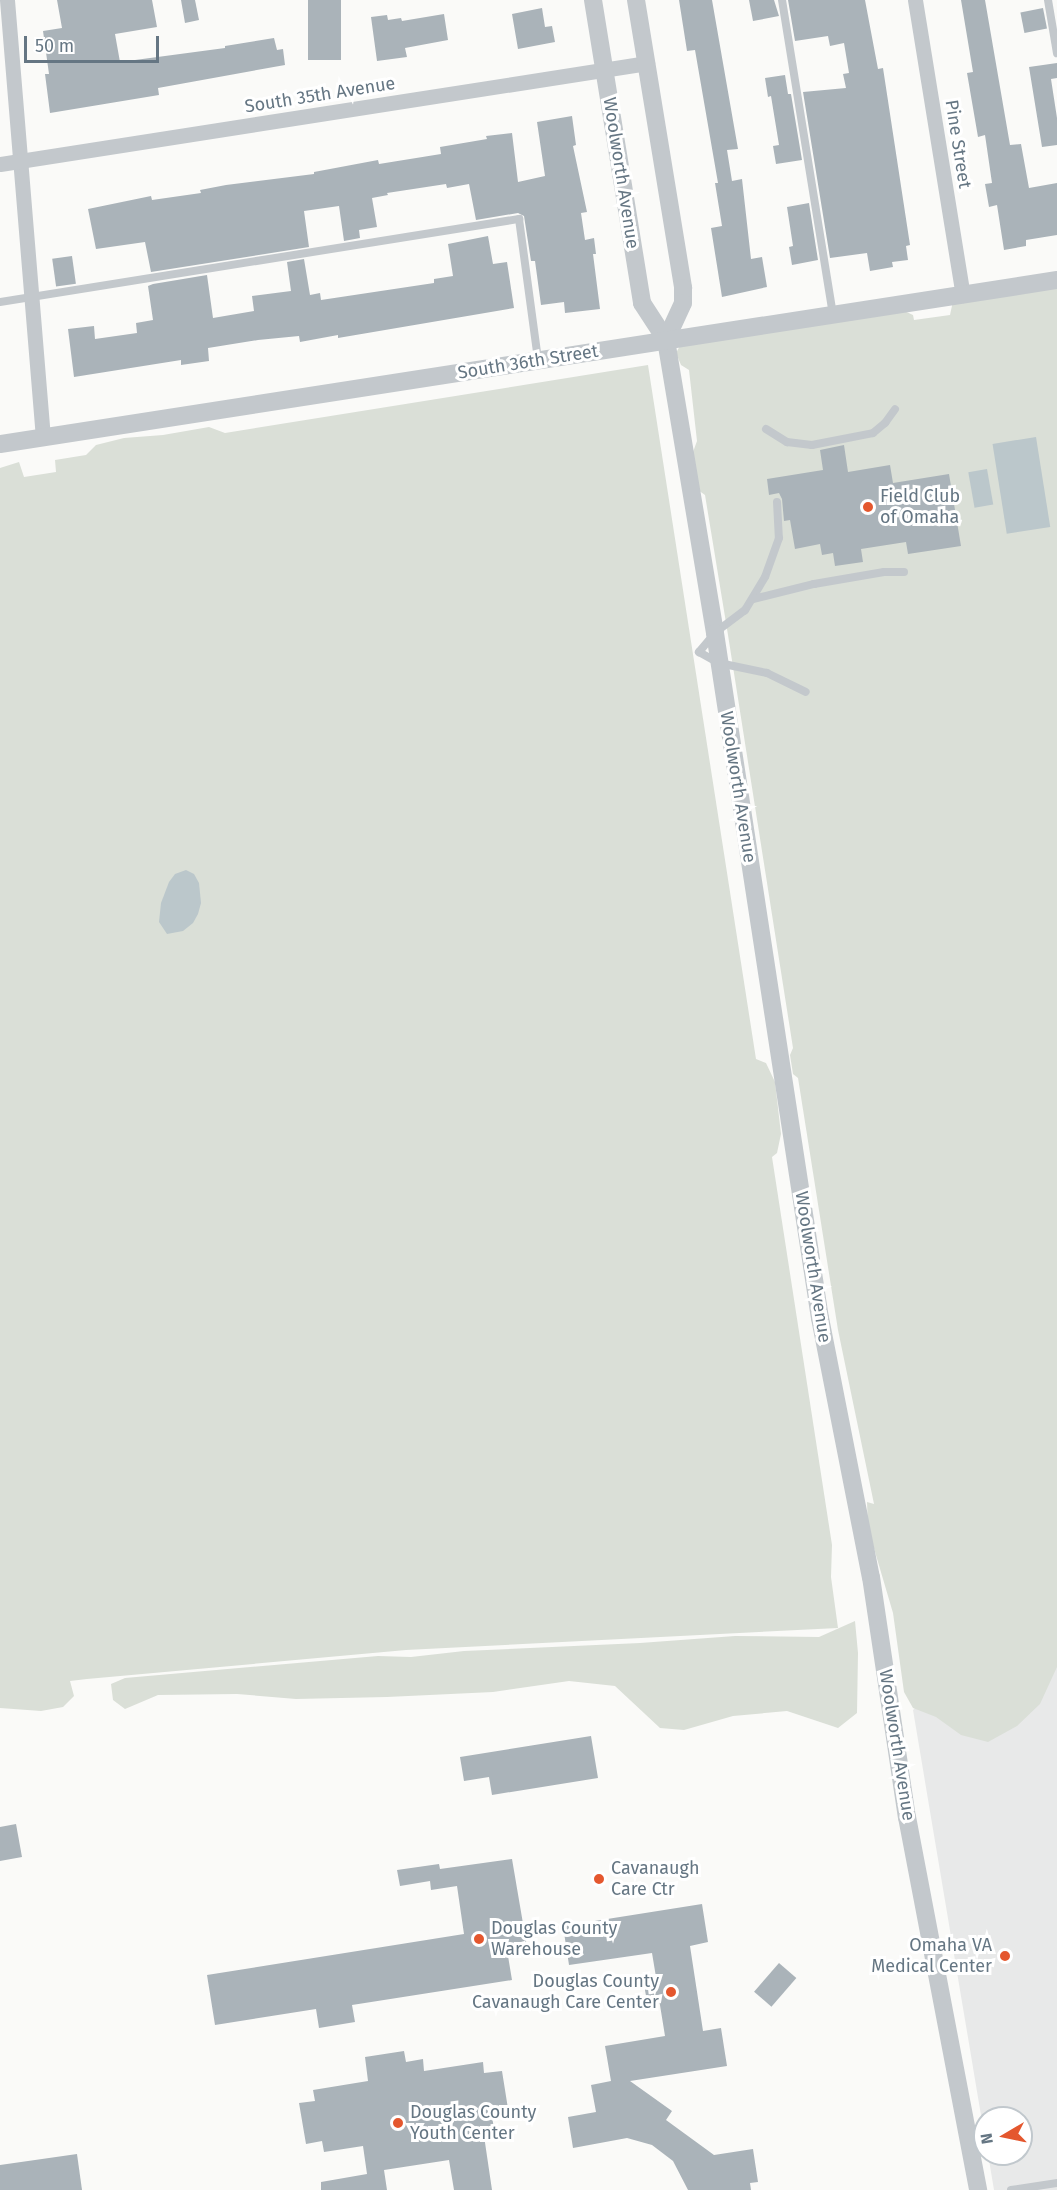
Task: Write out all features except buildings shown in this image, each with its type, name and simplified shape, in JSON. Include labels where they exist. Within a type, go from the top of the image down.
[{"type":"street","points":[[6,0],[43,438]]},
{"type":"street","name":"Woolworth Avenue","points":[[593,0],[642,303],[666,340],[715,633],[820,1318],[871,1577],[907,1817],[978,2190]]},
{"type":"street","points":[[636,0],[683,288],[683,303],[666,340]]},
{"type":"street","name":"Pine Street","points":[[915,0],[963,295]]},
{"type":"street","name":"South 35th Avenue","points":[[0,165],[646,63]]},
{"type":"street","name":"South 36th Street","points":[[0,444],[1057,280]]},
{"type":"lane","points":[[782,0],[833,314]]},
{"type":"lane","points":[[1048,0],[1057,53]]},
{"type":"lane","points":[[0,302],[519,219],[538,360]]},
{"type":"lane","points":[[766,429],[788,442],[812,445],[873,433],[885,423],[895,409]]},
{"type":"lane","points":[[715,633],[745,610],[765,578],[777,546],[780,522],[777,502]]},
{"type":"lane","points":[[753,599],[814,584],[884,572],[904,572]]},
{"type":"lane","points":[[719,663],[767,673],[806,692]]},
{"type":"lane","points":[[1011,2190],[1057,2182]]},
{"type":"shaded area","points":[[1057,280],[1057,1667],[1040,1704],[1017,1726],[988,1742],[961,1735],[936,1717],[913,1708],[904,1692],[893,1613],[868,1528],[867,1502],[874,1504],[838,1330],[798,1078],[793,1074],[790,1055],[793,1048],[728,635],[705,495],[698,490],[693,452],[697,441],[689,370],[681,365],[676,353],[682,342],[900,309],[913,315],[914,320],[950,315],[953,301]]},
{"type":"shaded area","points":[[648,365],[756,1059],[766,1063],[775,1082],[781,1134],[777,1153],[772,1157],[832,1545],[831,1577],[838,1628],[406,1650],[87,1679],[70,1681],[74,1696],[63,1707],[41,1711],[0,1708],[0,468],[19,462],[24,477],[56,472],[55,460],[86,455],[96,445],[124,438],[163,435],[209,427],[225,433]]},
{"type":"shaded area","points":[[1036,437],[1050,527],[1007,534],[993,444]]},
{"type":"shaded area","points":[[987,469],[993,504],[975,508],[968,472]]},
{"type":"shaded area","points":[[186,870],[194,874],[199,883],[201,903],[198,914],[193,923],[183,931],[167,934],[159,922],[161,903],[169,882],[175,874]]},
{"type":"shaded area","points":[[855,1621],[858,1653],[857,1713],[838,1728],[787,1711],[733,1716],[684,1730],[660,1728],[615,1686],[569,1681],[493,1692],[387,1697],[296,1699],[237,1694],[158,1695],[125,1709],[113,1700],[111,1684],[125,1678],[378,1656],[411,1657],[464,1651],[735,1636],[819,1637]]},
{"type":"shaded area","name":"Omaha VA Medical Center","points":[[1057,1623],[1057,2190],[994,2190],[990,2166],[1033,2166],[1033,2106],[979,2106],[913,1710],[959,1669]]},
{"type":"place","name":"Field Club of Omaha","points":[[868,507]]},
{"type":"place","name":"Cavanaugh Care Ctr","points":[[599,1879]]},
{"type":"place","name":"Douglas County Warehouse","points":[[479,1939]]},
{"type":"place","name":"Omaha VA Medical Center","points":[[1005,1956]]},
{"type":"place","name":"Douglas County Cavanaugh Care Center","points":[[671,1992]]},
{"type":"place","name":"Douglas County Youth Center","points":[[398,2123]]}]
